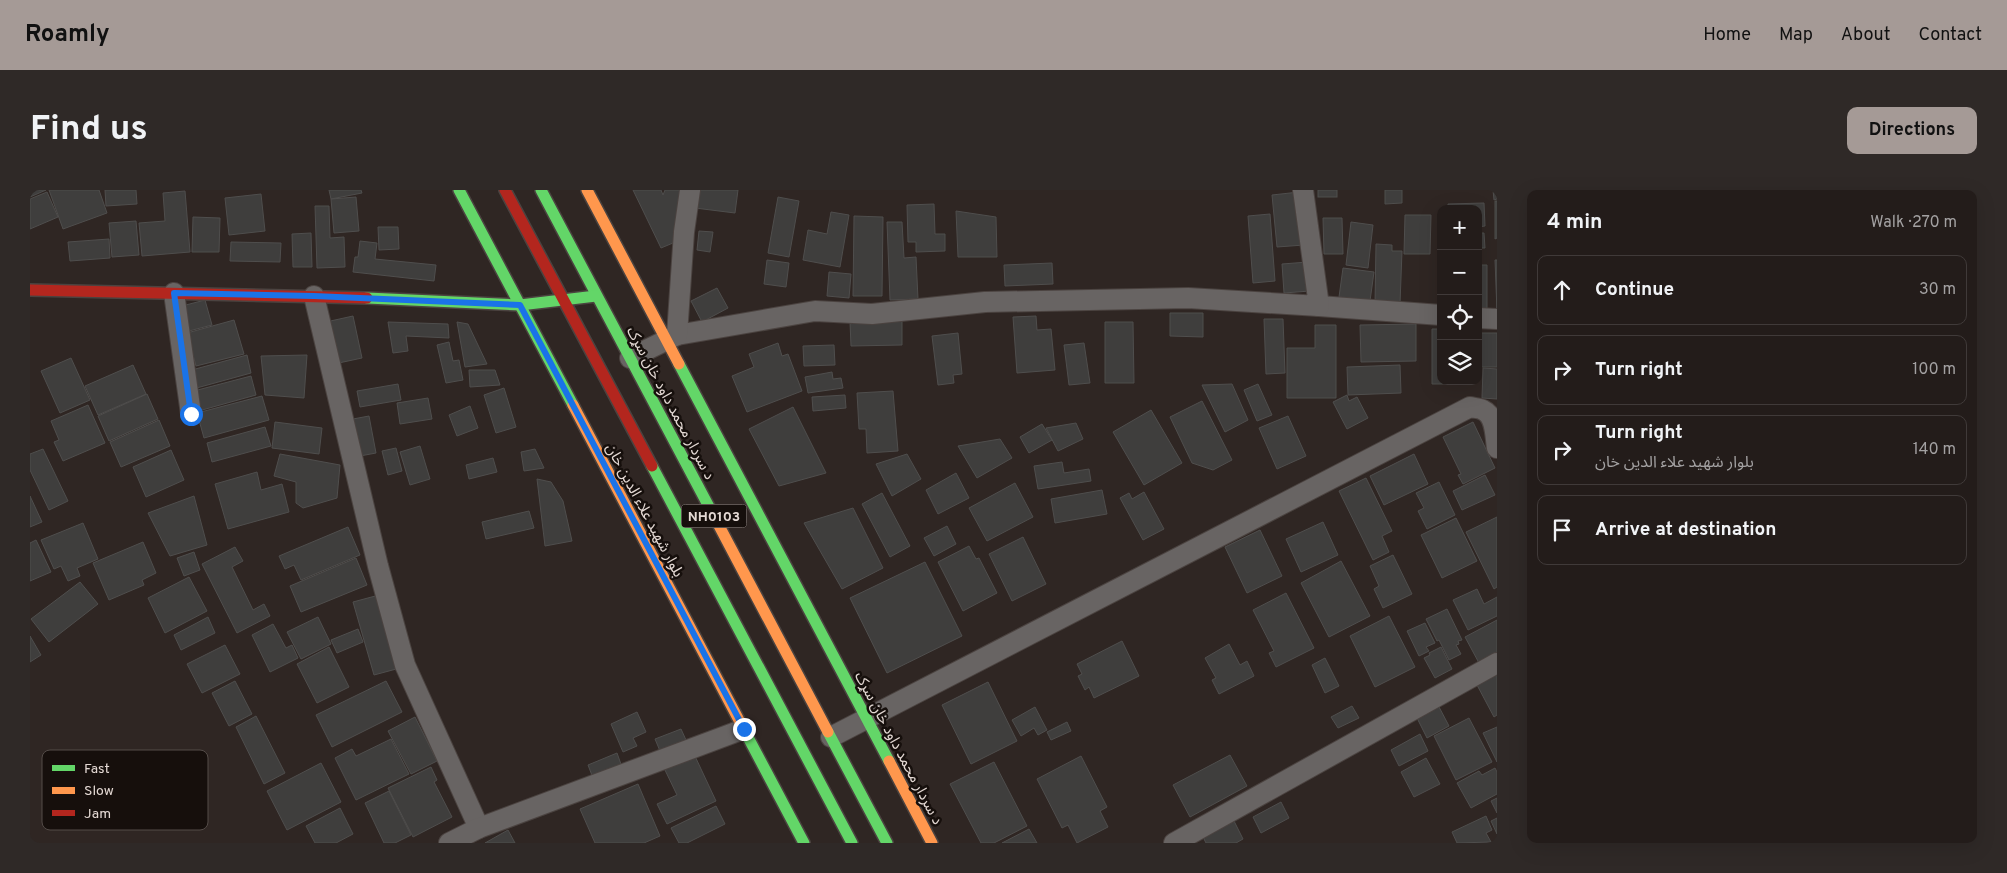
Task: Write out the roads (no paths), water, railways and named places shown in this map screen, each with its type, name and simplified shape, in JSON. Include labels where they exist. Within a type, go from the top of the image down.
[{"type":"main road","name":"بلوار شهید علاء الدین خان","points":[[459,190],[804,843]]},
{"type":"main road","name":"NH0103","points":[[505,190],[852,843]]},
{"type":"main road","name":"د سردار محمد داود خان سړک","points":[[540,190],[887,843]]},
{"type":"main road","name":"د سردار محمد داود خان سړک","points":[[587,190],[672,337],[866,718],[932,843]]},
{"type":"main road","points":[[30,290],[314,296],[520,305],[596,296]]},
{"type":"street","points":[[672,337],[690,190]]},
{"type":"street","points":[[1303,190],[1318,306]]},
{"type":"street","points":[[174,293],[191,414]]},
{"type":"street","points":[[314,296],[378,566],[405,665],[479,828]]},
{"type":"street","points":[[630,358],[672,337],[815,311],[872,314],[985,302],[1188,298],[1437,315]]},
{"type":"street","points":[[1482,318],[1497,319]]},
{"type":"street","points":[[831,737],[1470,407],[1484,410],[1494,423],[1497,448]]},
{"type":"street","points":[[1174,843],[1497,663]]},
{"type":"street","points":[[449,843],[479,828],[744,729]]}]
